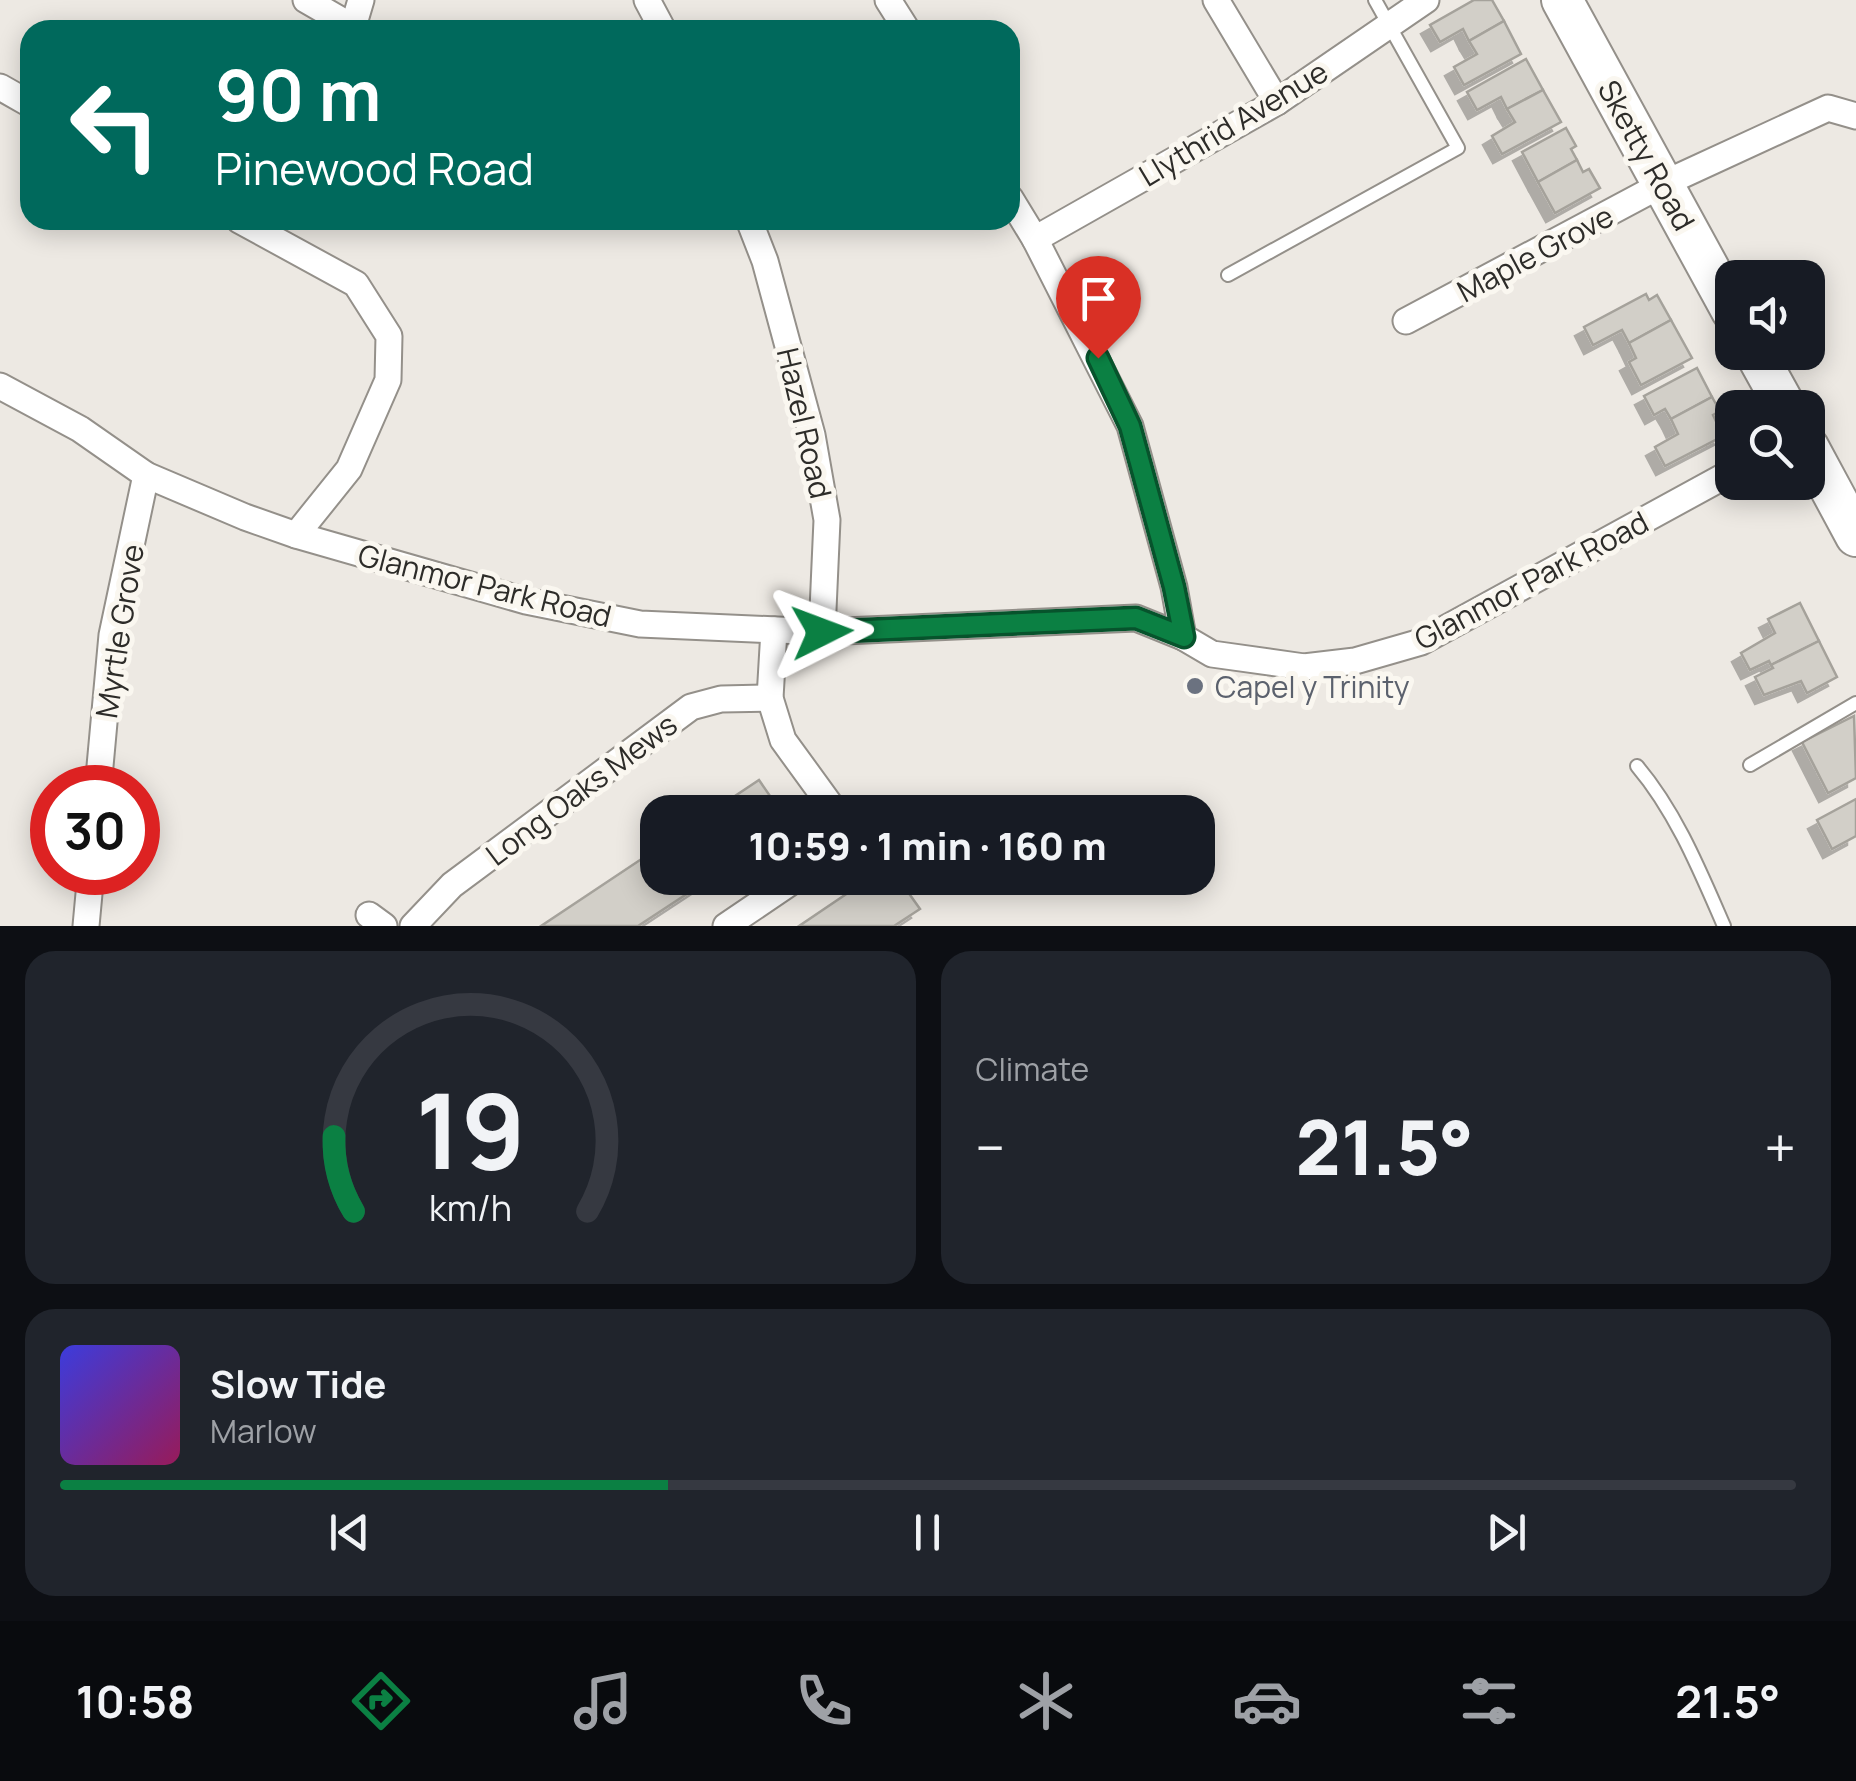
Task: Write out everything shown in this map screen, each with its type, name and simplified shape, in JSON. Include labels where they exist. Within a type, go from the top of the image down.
[{"type":"main road","name":"Sketty Road","points":[[1562,0],[1715,280]]},
{"type":"main road","points":[[1825,479],[1856,536]]},
{"type":"street","points":[[306,0],[342,20]]},
{"type":"street","points":[[1216,0],[1277,102]]},
{"type":"street","name":"Llythrid Avenue","points":[[1035,239],[1277,102],[1426,0]]},
{"type":"street","name":"Maple Grove","points":[[1406,321],[1663,184],[1828,108],[1856,116]]},
{"type":"street","points":[[1020,214],[1130,426],[1184,637]]},
{"type":"street","points":[[258,230],[356,284],[389,336],[388,380],[349,469],[296,536]]},
{"type":"street","name":"Hazel Road","points":[[753,230],[812,434],[826,520],[822,632]]},
{"type":"street","name":"Glanmor Park Road","points":[[0,386],[80,430],[146,475],[296,536],[526,601],[640,624],[822,632],[1136,618],[1184,637],[1212,654],[1304,668],[1355,662],[1422,642],[1715,481]]},
{"type":"street","name":"Myrtle Grove","points":[[100,765],[112,634],[146,475]]},
{"type":"street","points":[[774,630],[770,698],[782,740],[823,795]]},
{"type":"street","name":"Long Oaks Mews","points":[[414,926],[452,885],[677,716],[721,699],[770,698]]},
{"type":"street","points":[[86,926],[89,895]]},
{"type":"street","points":[[726,926],[772,895]]},
{"type":"lane","points":[[1228,274],[1458,148],[1376,0]]},
{"type":"lane","points":[[1750,765],[1856,703]]},
{"type":"lane","points":[[1637,766],[1658,790],[1724,926]]},
{"type":"building","points":[[1474,0],[1492,0],[1504,21],[1469,41],[1463,29],[1440,42],[1430,25]]},
{"type":"building","points":[[1504,21],[1521,54],[1464,85],[1454,67],[1477,54],[1469,41]]},
{"type":"building","points":[[1526,59],[1543,90],[1507,109],[1501,97],[1477,110],[1467,92]]},
{"type":"building","points":[[1543,90],[1561,122],[1502,154],[1492,136],[1515,122],[1507,109]]},
{"type":"building","points":[[1566,128],[1576,146],[1571,149],[1577,160],[1538,182],[1522,152]]},
{"type":"building","points":[[1577,160],[1583,172],[1589,169],[1600,188],[1555,213],[1538,182]]},
{"type":"building","points":[[1646,294],[1649,300],[1657,295],[1671,320],[1629,343],[1622,330],[1593,345],[1584,327]]},
{"type":"building","points":[[1671,320],[1692,358],[1641,385],[1629,362],[1636,358],[1629,343]]},
{"type":"building","points":[[1697,368],[1712,397],[1671,419],[1665,409],[1654,415],[1644,396]]},
{"type":"building","points":[[1712,397],[1715,440],[1665,466],[1655,447],[1678,434],[1671,419]]},
{"type":"building","points":[[1800,603],[1819,641],[1771,665],[1769,661],[1750,670],[1741,653],[1775,633],[1768,619]]},
{"type":"building","points":[[1819,641],[1837,677],[1807,693],[1801,681],[1764,695],[1755,677]]},
{"type":"building","points":[[1854,716],[1856,778],[1828,793],[1802,742]]},
{"type":"building","points":[[759,780],[769,795],[736,795]]},
{"type":"building","points":[[1856,799],[1856,836],[1832,849],[1817,820]]},
{"type":"building","points":[[640,860],[640,895],[685,895],[638,926],[541,926]]},
{"type":"building","points":[[845,895],[910,895],[920,909],[894,926],[799,926]]},
{"type":"place","name":"Capel y Trinity","points":[[1195,686]]},
{"type":"route","points":[[822,632],[1136,618],[1184,637],[1130,426],[1098,358]]}]
